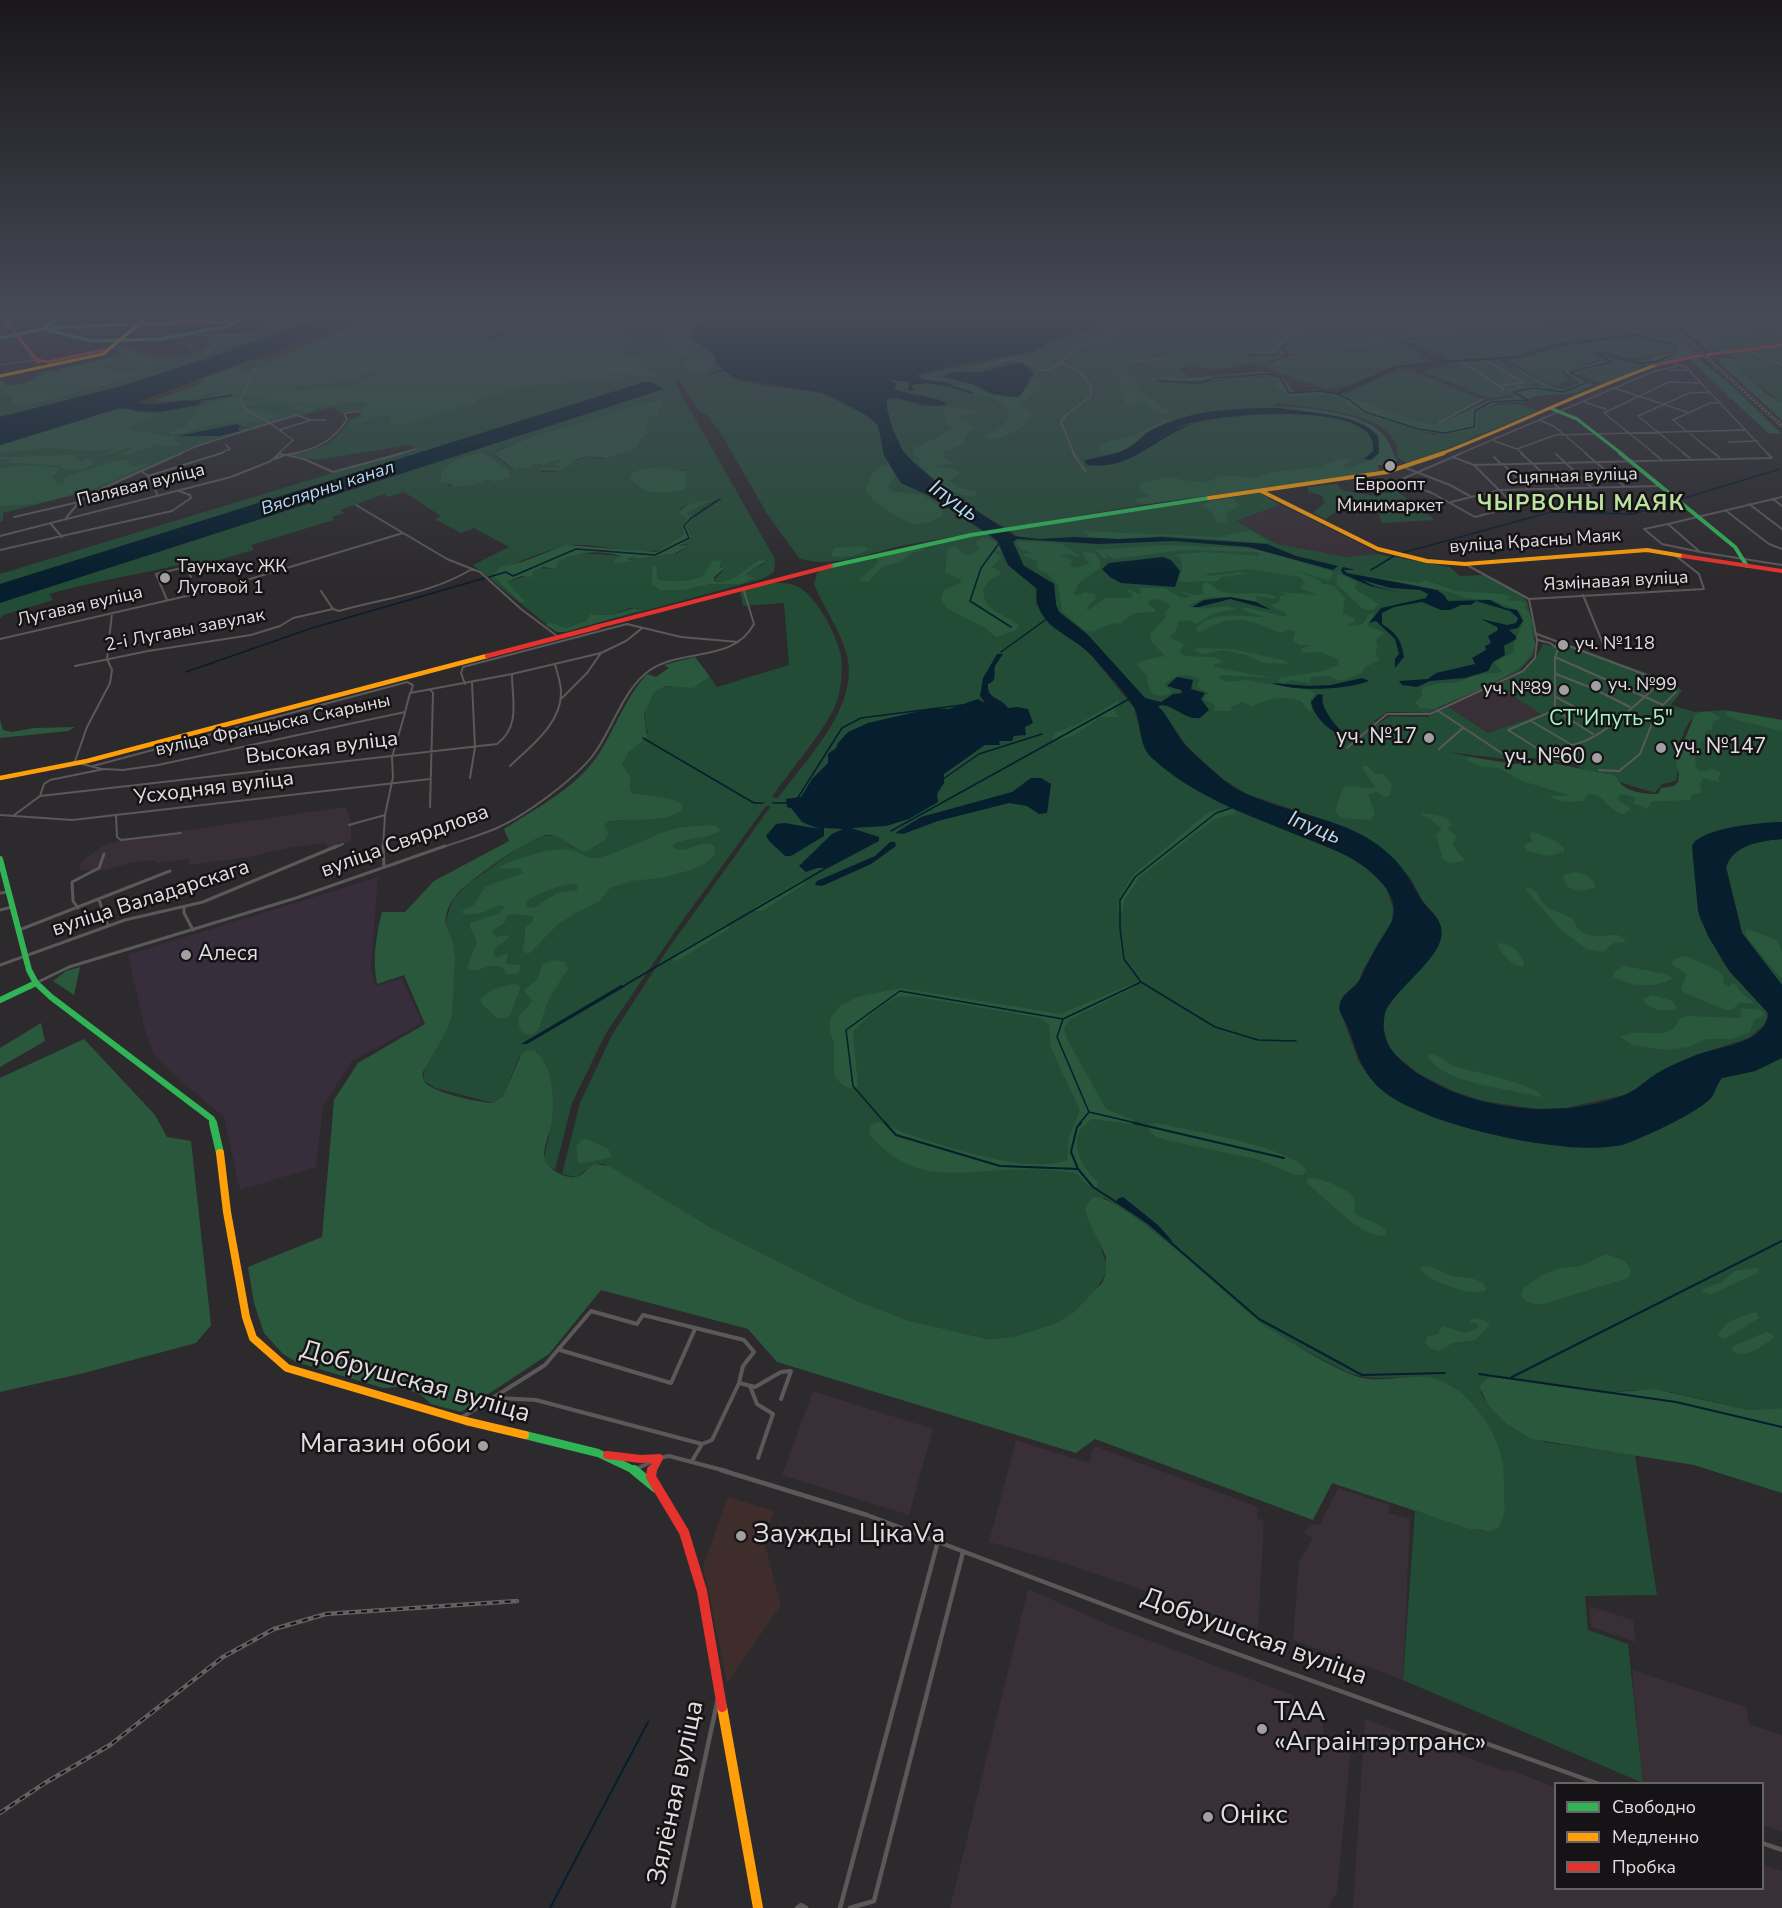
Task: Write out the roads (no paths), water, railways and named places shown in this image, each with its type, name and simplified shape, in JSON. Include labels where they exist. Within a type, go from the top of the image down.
[{"type":"street","points":[[243,404],[247,410],[279,430],[312,420],[326,420]]},
{"type":"street","points":[[1080,404],[1067,414],[1061,422],[1071,450],[1086,472]]},
{"type":"street","points":[[1438,423],[1474,404]]},
{"type":"street","points":[[0,778],[79,764],[833,563],[920,544],[1030,525],[1264,493],[1406,468],[1559,404]]},
{"type":"street","points":[[1474,465],[1514,507],[1475,517],[1402,480],[1575,404]]},
{"type":"street","points":[[1590,404],[1607,410]]},
{"type":"street","points":[[1620,404],[1607,410],[1604,413],[1605,416],[1662,460]]},
{"type":"street","points":[[1663,404],[1689,413]]},
{"type":"street","points":[[1663,404],[1638,416],[1656,433],[1692,459]]},
{"type":"street","points":[[1708,404],[1673,420],[1721,458]]},
{"type":"street","points":[[1453,457],[1474,465],[1772,458],[1721,404]]},
{"type":"street","points":[[1550,408],[1584,423],[1736,547],[1746,562]]},
{"type":"street","points":[[274,459],[326,444],[343,427],[347,419],[344,414],[358,411]]},
{"type":"street","points":[[66,518],[88,494],[197,446],[296,415],[304,415],[312,420]]},
{"type":"street","points":[[1539,420],[1552,425],[1625,487]]},
{"type":"street","name":"Палявая вуліца","points":[[0,536],[231,477],[274,459],[280,454],[293,440],[279,430]]},
{"type":"street","points":[[1517,449],[1550,436],[1746,430]]},
{"type":"street","points":[[1492,440],[1517,449],[1560,489]]},
{"type":"street","points":[[1728,442],[1758,441]]},
{"type":"street","points":[[148,476],[230,450],[226,445]]},
{"type":"street","points":[[280,454],[304,459],[333,472],[416,449]]},
{"type":"street","points":[[1556,454],[1592,488]]},
{"type":"street","points":[[1494,457],[1527,489]]},
{"type":"street","points":[[1406,468],[1450,485],[1472,497]]},
{"type":"street","points":[[141,471],[148,476],[159,496]]},
{"type":"street","name":"Сцяпная вуліца","points":[[1449,503],[1500,490],[1661,486]]},
{"type":"street","points":[[0,550],[172,511],[191,498],[190,495],[178,490]]},
{"type":"street","name":"вуліца Красны Маяк","points":[[1264,493],[1378,549],[1427,561],[1465,564],[1639,550],[1782,565]]},
{"type":"street","points":[[1746,562],[1660,544],[1650,538],[1644,529],[1782,497]]},
{"type":"street","points":[[1773,499],[1782,506]]},
{"type":"street","points":[[14,518],[79,502]]},
{"type":"street","points":[[1749,504],[1782,529]]},
{"type":"street","points":[[356,505],[447,560],[472,569],[491,581],[521,609],[557,636]]},
{"type":"street","points":[[1725,510],[1768,544],[1782,549]]},
{"type":"street","points":[[50,523],[62,537]]},
{"type":"street","points":[[1667,523],[1700,552]]},
{"type":"street","name":"Лугавая вуліца","points":[[0,639],[217,589],[403,533]]},
{"type":"street","name":"Язмінавая вуліца","points":[[1529,599],[1704,589],[1699,574],[1672,553]]},
{"type":"street","name":"вуліца Красны Маяк","points":[[1746,562],[1782,571]]},
{"type":"street","points":[[1347,748],[1387,714],[1430,714],[1518,674],[1535,658],[1538,640],[1529,599],[1465,564]]},
{"type":"street","name":"Лугавая вуліца","points":[[167,600],[156,574],[186,567],[191,576]]},
{"type":"street","name":"2-і Лугавы завулак","points":[[75,666],[250,635],[280,626],[292,618],[333,609],[339,611],[417,592],[456,579],[472,569]]},
{"type":"street","points":[[465,684],[461,673],[463,667],[627,624],[698,640],[739,642],[747,637],[754,624],[743,588]]},
{"type":"street","points":[[321,591],[333,609]]},
{"type":"street","points":[[1584,595],[1606,651]]},
{"type":"street","points":[[79,774],[87,727],[110,683],[112,670],[107,659],[112,613]]},
{"type":"street","name":"вуліца Францыска Скарыны","points":[[40,796],[43,786],[48,781],[104,769],[123,770],[158,765],[405,712],[410,693],[472,683],[601,652],[626,641],[641,629]]},
{"type":"street","points":[[1537,633],[1674,687],[1676,692],[1663,705],[1636,757],[1619,771],[1599,770]]},
{"type":"street","points":[[1538,640],[1558,649],[1555,657],[1555,710]]},
{"type":"street","name":"вуліца Свярдлова","points":[[0,1000],[69,967],[342,882],[498,828],[565,785],[594,754],[629,694],[647,672],[662,663],[731,647],[739,642]]},
{"type":"street","points":[[560,700],[587,672],[601,652]]},
{"type":"street","points":[[1555,657],[1663,705]]},
{"type":"street","points":[[510,766],[555,716],[561,691],[555,664]]},
{"type":"street","name":"Высокая вуліца","points":[[40,796],[497,744],[508,736],[513,728],[512,674]]},
{"type":"street","points":[[1556,674],[1630,707]]},
{"type":"street","points":[[1531,721],[1572,745],[1582,744],[1593,734],[1624,715],[1630,707],[1641,702],[1662,681]]},
{"type":"street","points":[[93,766],[407,682],[413,685],[410,693]]},
{"type":"street","points":[[471,778],[475,747],[472,683]]},
{"type":"street","points":[[430,689],[433,693],[430,807]]},
{"type":"street","points":[[1556,697],[1608,725]]},
{"type":"street","points":[[1437,710],[1503,754]]},
{"type":"street","points":[[1546,754],[1508,730],[1555,710]]},
{"type":"street","points":[[1555,710],[1593,734]]},
{"type":"street","points":[[384,867],[382,861],[385,815],[393,772],[392,757],[405,712]]},
{"type":"street","points":[[1439,749],[1463,728]]},
{"type":"street","points":[[79,764],[104,769]]},
{"type":"street","name":"Усходняя вуліца","points":[[0,815],[64,820],[430,779]]},
{"type":"street","points":[[13,816],[40,796]]},
{"type":"street","points":[[116,815],[116,833],[121,840],[181,833]]},
{"type":"street","points":[[349,825],[385,815]]},
{"type":"street","name":"вуліца Валадарскага","points":[[0,965],[125,920],[184,908],[234,891],[343,844]]},
{"type":"street","points":[[78,908],[73,901],[72,882],[99,868],[104,854]]},
{"type":"street","points":[[0,859],[24,956],[36,983]]},
{"type":"street","points":[[18,930],[157,878],[170,871]]},
{"type":"street","points":[[0,893],[8,892]]},
{"type":"street","points":[[99,900],[108,926]]},
{"type":"street","points":[[0,910],[12,907]]},
{"type":"street","points":[[184,908],[184,913],[193,930]]},
{"type":"street","name":"Добрушская вуліца","points":[[36,983],[51,998],[212,1119],[217,1132],[227,1212],[246,1317],[253,1338],[287,1368],[458,1419],[598,1453],[634,1470],[659,1458],[669,1456],[867,1515],[1179,1633],[1593,1782]]},
{"type":"street","points":[[458,1419],[545,1365],[591,1311],[638,1324],[643,1315],[744,1340],[754,1353],[743,1366],[739,1383],[712,1440],[702,1444],[536,1400],[495,1398]]},
{"type":"street","points":[[560,1350],[671,1383],[695,1329]]},
{"type":"street","points":[[739,1383],[755,1387],[781,1372],[791,1371],[781,1399]]},
{"type":"street","points":[[750,1386],[757,1404],[773,1414],[758,1458]]},
{"type":"street","points":[[692,1461],[702,1444]]},
{"type":"street","points":[[598,1453],[641,1459],[659,1458]]},
{"type":"street","points":[[659,1458],[652,1469],[651,1477],[672,1510],[689,1545],[702,1591],[758,1908]]},
{"type":"street","points":[[634,1470],[656,1488]]},
{"type":"street","points":[[840,1908],[938,1541]]},
{"type":"street","points":[[850,1908],[874,1901],[963,1552]]},
{"type":"street","name":"Зялёная вуліца","points":[[673,1908],[720,1687]]},
{"type":"street","points":[[1764,1844],[1782,1850]]},
{"type":"street","points":[[797,1908],[801,1905],[806,1908]]},
{"type":"water","points":[[51,404],[199,404],[157,412],[119,408],[0,445],[0,417]]},
{"type":"water","name":"Вяслярны канал","points":[[574,404],[617,404],[0,603],[0,584]]},
{"type":"water","name":"Іпуць","points":[[845,404],[887,404],[893,430],[903,451],[913,462],[947,491],[1015,536],[1038,539],[1161,537],[1267,544],[1296,556],[1338,566],[1333,570],[1248,547],[1174,541],[1099,544],[1017,539],[1013,542],[1024,566],[1054,584],[1059,612],[1087,634],[1145,698],[1161,702],[1173,694],[1182,693],[1181,690],[1167,686],[1177,677],[1193,680],[1191,689],[1205,693],[1201,699],[1209,710],[1200,718],[1189,717],[1168,706],[1158,706],[1184,743],[1216,774],[1235,788],[1255,798],[1361,834],[1379,846],[1403,870],[1421,899],[1439,921],[1442,932],[1438,947],[1386,1010],[1384,1029],[1388,1044],[1398,1058],[1413,1070],[1461,1095],[1488,1103],[1517,1108],[1574,1107],[1602,1102],[1627,1094],[1673,1065],[1694,1056],[1739,1043],[1759,1032],[1768,1013],[1730,972],[1708,936],[1698,911],[1692,847],[1705,835],[1717,831],[1744,825],[1782,822],[1782,839],[1749,845],[1735,853],[1726,867],[1742,933],[1782,985],[1782,1058],[1755,1071],[1722,1078],[1712,1097],[1706,1103],[1671,1124],[1625,1144],[1602,1147],[1572,1147],[1537,1143],[1465,1127],[1403,1104],[1383,1091],[1364,1068],[1341,1013],[1340,1002],[1358,983],[1394,915],[1392,899],[1383,885],[1372,873],[1350,857],[1202,794],[1152,758],[1144,747],[1136,713],[1130,700],[1092,656],[1047,621],[1037,602],[1037,589],[1008,565],[997,540],[930,496],[901,483],[884,455],[878,425],[868,416]]},
{"type":"water","points":[[925,404],[948,404],[940,406]]},
{"type":"water","points":[[1280,408],[1332,415],[1359,423],[1378,436],[1379,453],[1371,460],[1364,459],[1373,451],[1369,434],[1350,423],[1322,416],[1288,414],[1220,418],[1193,423],[1176,428],[1197,423],[1182,428],[1132,458],[1118,463],[1087,465],[1084,461],[1115,454],[1132,446],[1150,431],[1181,418],[1230,409]]},
{"type":"water","points":[[237,424],[241,427],[251,427],[237,428],[240,431],[219,436],[178,436]]},
{"type":"water","points":[[1163,557],[1171,560],[1180,571],[1175,587],[1121,583],[1102,569],[1109,563]]},
{"type":"water","points":[[1343,567],[1355,570],[1344,570],[1347,573],[1437,590],[1448,601],[1490,600],[1505,608],[1517,610],[1523,621],[1518,628],[1509,630],[1516,636],[1516,639],[1504,646],[1505,655],[1493,662],[1488,671],[1465,678],[1430,681],[1417,687],[1402,685],[1399,681],[1428,679],[1436,673],[1475,664],[1472,658],[1486,650],[1485,646],[1491,643],[1488,636],[1498,630],[1497,627],[1481,619],[1507,625],[1516,623],[1518,618],[1510,611],[1476,601],[1471,605],[1461,605],[1450,610],[1441,610],[1422,602],[1394,607],[1382,613],[1382,624],[1394,634],[1401,646],[1404,657],[1395,668],[1395,659],[1399,654],[1395,639],[1376,621],[1369,623],[1381,608],[1426,598],[1428,594],[1420,590],[1390,588],[1362,580],[1374,586],[1402,593],[1370,586],[1343,574],[1341,570]]},
{"type":"water","points":[[1230,597],[1256,602],[1271,610],[1230,599],[1192,607],[1204,600]]},
{"type":"water","points":[[997,654],[1003,654],[995,666],[994,679],[988,684],[988,689],[992,696],[1008,708],[1028,709],[1033,723],[1025,727],[1026,735],[1014,736],[1012,741],[999,741],[1000,745],[985,745],[944,774],[944,783],[937,794],[938,802],[909,819],[886,826],[851,828],[879,837],[879,841],[828,868],[817,868],[806,872],[799,866],[832,834],[843,829],[824,828],[824,836],[791,856],[785,856],[766,836],[776,824],[785,823],[819,829],[802,822],[791,808],[787,807],[786,799],[801,797],[812,779],[828,763],[828,754],[836,748],[848,732],[868,723],[933,708],[949,709],[978,699],[985,703],[980,696],[983,678]]},
{"type":"water","points":[[1362,678],[1369,681],[1321,689],[1294,688],[1272,683],[1331,685]]},
{"type":"water","points":[[1318,694],[1323,695],[1326,712],[1347,737],[1330,729],[1316,714],[1311,702]]},
{"type":"water","points":[[1031,778],[1041,778],[1051,784],[1047,813],[1039,814],[1027,806],[1009,803],[938,821],[903,834],[895,833],[921,817],[1012,792]]},
{"type":"water","points":[[890,842],[895,842],[896,846],[871,864],[822,886],[815,885],[817,881],[875,856]]},
{"type":"water","points":[[621,985],[626,986],[527,1044],[521,1044]]},
{"type":"water","points":[[1123,1197],[1158,1225],[1174,1243],[1117,1202],[1117,1199]]},
{"type":"waterway","points":[[1355,404],[1365,412],[1418,429],[1445,433],[1474,427],[1475,411],[1487,404]]},
{"type":"waterway","points":[[1681,499],[1780,469]]},
{"type":"waterway","points":[[489,577],[506,572],[513,576],[576,549],[655,555],[689,538],[684,526],[691,518],[720,499]]},
{"type":"waterway","points":[[1402,553],[1551,512],[1633,514],[1676,501]]},
{"type":"waterway","points":[[1000,542],[981,568],[970,601],[1011,627]]},
{"type":"waterway","points":[[1371,570],[1394,556]]},
{"type":"waterway","points":[[186,672],[312,628],[485,578]]},
{"type":"waterway","points":[[1001,652],[1048,618]]},
{"type":"waterway","points":[[891,831],[1129,699]]},
{"type":"waterway","points":[[797,799],[842,728],[861,718],[962,705]]},
{"type":"waterway","points":[[943,779],[979,754],[1042,734]]},
{"type":"waterway","points":[[643,738],[754,803],[763,803]]},
{"type":"waterway","points":[[773,803],[787,803]]},
{"type":"waterway","points":[[1141,982],[1124,959],[1120,928],[1120,900],[1135,877],[1216,813],[1231,808]]},
{"type":"waterway","points":[[625,985],[826,868]]},
{"type":"waterway","points":[[1063,1019],[1141,982]]},
{"type":"waterway","points":[[1141,982],[1215,1027],[1258,1040],[1296,1041]]},
{"type":"waterway","points":[[886,1124],[853,1086],[846,1030],[900,991],[1063,1019]]},
{"type":"waterway","points":[[1063,1019],[1057,1037],[1089,1112]]},
{"type":"waterway","points":[[1079,1124],[1089,1112]]},
{"type":"waterway","points":[[1089,1112],[1140,1124]]},
{"type":"waterway","points":[[885,1123],[896,1135],[1000,1166],[1078,1169]]},
{"type":"waterway","points":[[1078,1169],[1071,1152],[1077,1127],[1081,1123]]},
{"type":"waterway","points":[[1134,1123],[1284,1158]]},
{"type":"waterway","points":[[1078,1169],[1093,1187],[1147,1222],[1259,1319],[1362,1375],[1445,1373]]},
{"type":"waterway","points":[[1512,1377],[1782,1241]]},
{"type":"waterway","points":[[1479,1374],[1676,1402],[1782,1427]]},
{"type":"waterway","points":[[550,1908],[648,1722]]},
{"type":"railway","points":[[1758,404],[1782,426]]},
{"type":"railway","points":[[0,1813],[45,1783],[110,1745],[223,1657],[274,1629],[326,1614],[517,1601]]},
{"type":"place","name":"Евроопт Минимаркет","points":[[1390,466]]},
{"type":"place","name":"Таунхаус ЖК Луговой 1","points":[[165,578]]},
{"type":"place","name":"уч. №118","points":[[1563,645]]},
{"type":"place","name":"уч. №99","points":[[1596,686]]},
{"type":"place","name":"уч. №89","points":[[1564,690]]},
{"type":"place","name":"уч. №17","points":[[1429,738]]},
{"type":"place","name":"уч. №147","points":[[1661,748]]},
{"type":"place","name":"уч. №60","points":[[1597,758]]},
{"type":"place","name":"Алеся","points":[[186,955]]},
{"type":"place","name":"Магазин обои","points":[[483,1446]]},
{"type":"place","name":"Заужды ЦікаVа","points":[[741,1536]]},
{"type":"place","name":"ТАА «Аграінтэртранс»","points":[[1262,1729]]},
{"type":"place","name":"Онікс","points":[[1208,1817]]},
{"type":"district","name":"ЧЫРВОНЫ МАЯК","points":[[1581,505]]},
{"type":"park label","name":"СТ\"Ипуть-5\"","points":[[1611,720]]}]
